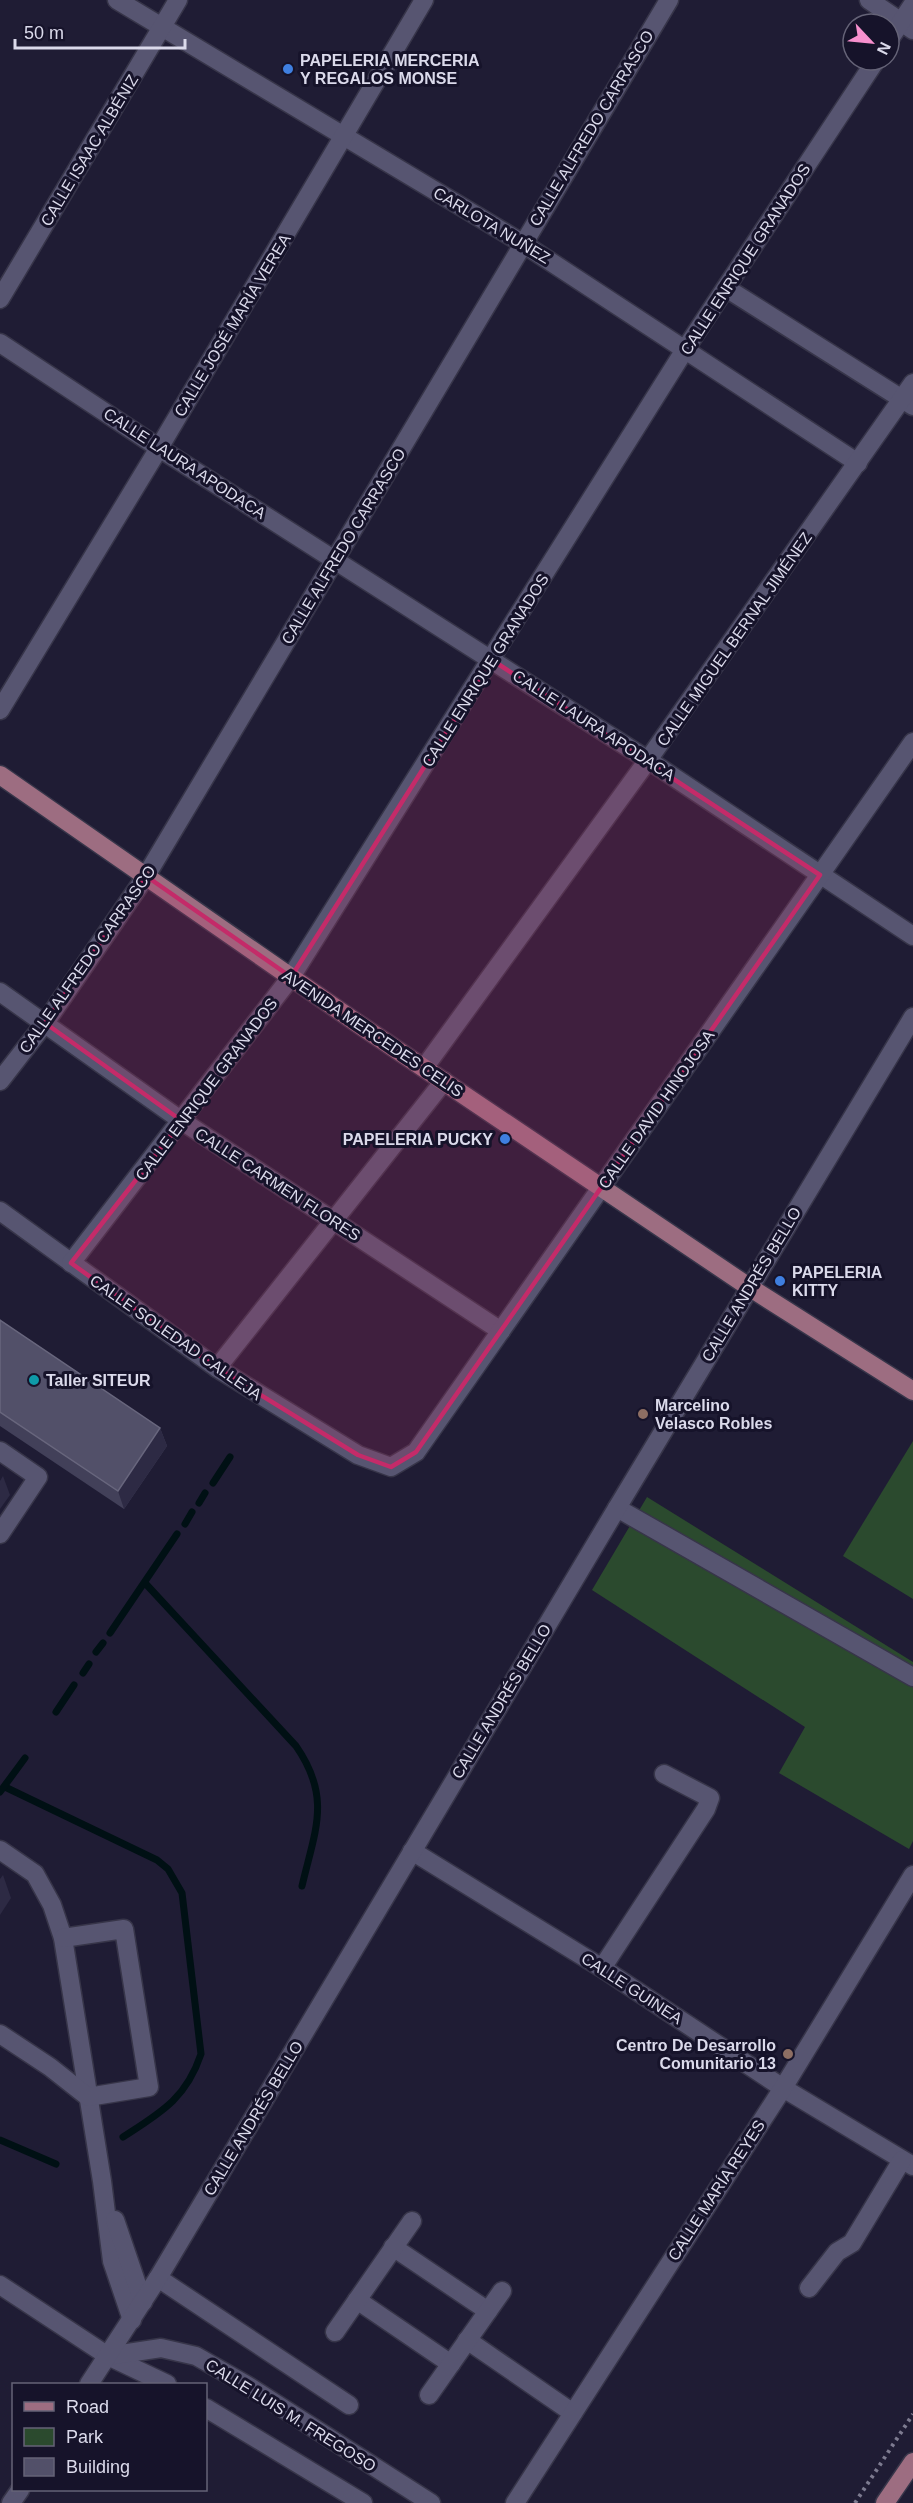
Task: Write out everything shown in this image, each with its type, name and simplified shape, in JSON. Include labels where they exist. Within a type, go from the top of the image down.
[{"type":"main road","name":"AVENIDA MERCEDES CELIS","points":[[2,781],[146,876],[424,1068],[749,1287],[913,1391]]},
{"type":"main road","points":[[885,2503],[913,2462]]},
{"type":"street","name":"CARLOTA NUÑEZ","points":[[117,0],[522,243],[686,348],[858,463]]},
{"type":"street","name":"CALLE ISAAC ALBÉNIZ","points":[[0,300],[178,0]]},
{"type":"street","name":"CALLE JOSÉ MARÍA VEREA","points":[[0,710],[159,448],[424,0]]},
{"type":"street","name":"CALLE ALFREDO CARRASCO","points":[[0,1080],[45,1023],[146,876],[669,0]]},
{"type":"street","points":[[869,0],[907,26],[913,4]]},
{"type":"street","name":"CALLE ENRIQUE GRANADOS","points":[[71,1263],[291,977],[686,348],[868,72]]},
{"type":"street","points":[[726,288],[908,403]]},
{"type":"street","name":"CALLE LAURA APODACA","points":[[0,343],[159,448],[336,558],[648,760],[913,936]]},
{"type":"street","name":"CALLE MIGUEL BERNAL JIMÉNEZ","points":[[424,1068],[648,760],[858,463],[908,403],[913,383]]},
{"type":"street","name":"CALLE DAVID HINOJOSA","points":[[391,1467],[416,1452],[913,742]]},
{"type":"street","name":"CALLE CARMEN FLORES","points":[[0,992],[182,1121],[501,1331]]},
{"type":"street","name":"CALLE ANDRÉS BELLO","points":[[90,2383],[158,2278],[411,1851],[913,1017]]},
{"type":"street","points":[[217,1368],[444,1081]]},
{"type":"street","name":"CALLE SOLEDAD CALLEJA","points":[[0,1211],[217,1368],[358,1455],[391,1467]]},
{"type":"street","points":[[0,1451],[38,1477],[0,1534]]},
{"type":"street","points":[[617,1508],[913,1677]]},
{"type":"street","points":[[602,1968],[706,1809],[710,1798],[664,1774]]},
{"type":"street","points":[[0,1850],[35,1874],[51,1905],[63,1938],[102,2181],[112,2261],[132,2320]]},
{"type":"street","name":"CALLE GUINEA","points":[[411,1851],[602,1968],[783,2088],[908,2163]]},
{"type":"street","name":"CALLE MARÍA REYES","points":[[514,2503],[783,2088],[913,1875]]},
{"type":"street","points":[[0,2034],[51,2067],[88,2097],[148,2087],[124,1929],[63,1938]]},
{"type":"street","points":[[809,2288],[837,2252],[852,2243],[908,2163]]},
{"type":"street","points":[[102,2181],[143,2302]]},
{"type":"street","points":[[335,2332],[412,2221]]},
{"type":"street","points":[[393,2247],[488,2311]]},
{"type":"street","points":[[158,2278],[349,2404]]},
{"type":"street","points":[[0,2285],[108,2356],[163,2383]]},
{"type":"street","points":[[429,2395],[502,2291]]},
{"type":"street","points":[[357,2300],[451,2364]]},
{"type":"street","points":[[467,2340],[573,2413]]},
{"type":"street","name":"CALLE LUIS M. FREGOSO","points":[[108,2356],[161,2348],[196,2356],[245,2384],[431,2503]]},
{"type":"street","points":[[207,2409],[363,2503]]},
{"type":"path","points":[[855,2503],[913,2414]]},
{"type":"highlighted area","points":[[492,660],[820,875],[416,1452],[391,1467],[358,1455],[217,1368],[71,1263],[182,1121],[45,1023],[146,876],[291,977]]},
{"type":"green space","points":[[913,1441],[913,1599],[843,1556]]},
{"type":"green space","points":[[647,1497],[913,1662],[913,1841],[909,1849],[779,1773],[805,1727],[592,1590]]},
{"type":"building","name":"Taller SITEUR","points":[[0,1320],[160,1428],[118,1491],[0,1412]]},
{"type":"waterway","points":[[213,1483],[230,1457]]},
{"type":"waterway","points":[[199,1503],[205,1493]]},
{"type":"waterway","points":[[185,1524],[192,1512]]},
{"type":"waterway","points":[[110,1633],[177,1534]]},
{"type":"waterway","points":[[145,1583],[296,1746],[307,1765],[314,1782],[317,1814],[302,1886]]},
{"type":"waterway","points":[[96,1652],[103,1643]]},
{"type":"waterway","points":[[83,1673],[89,1664]]},
{"type":"waterway","points":[[56,1712],[74,1685]]},
{"type":"waterway","points":[[0,1792],[25,1758]]},
{"type":"waterway","points":[[5,1787],[157,1860],[168,1869],[182,1893],[201,2054],[188,2083],[179,2094],[160,2112],[123,2137]]},
{"type":"waterway","points":[[0,2140],[56,2164]]},
{"type":"place","name":"PAPELERIA MERCERIA Y REGALOS MONSE","points":[[288,69]]},
{"type":"place","name":"PAPELERIA PUCKY","points":[[505,1139]]},
{"type":"place","name":"PAPELERIA KITTY","points":[[780,1281]]},
{"type":"place","name":"Taller SITEUR","points":[[34,1380]]},
{"type":"place","name":"Marcelino Velasco Robles","points":[[643,1414]]},
{"type":"place","name":"Centro De Desarrollo Comunitario 13","points":[[788,2054]]}]
